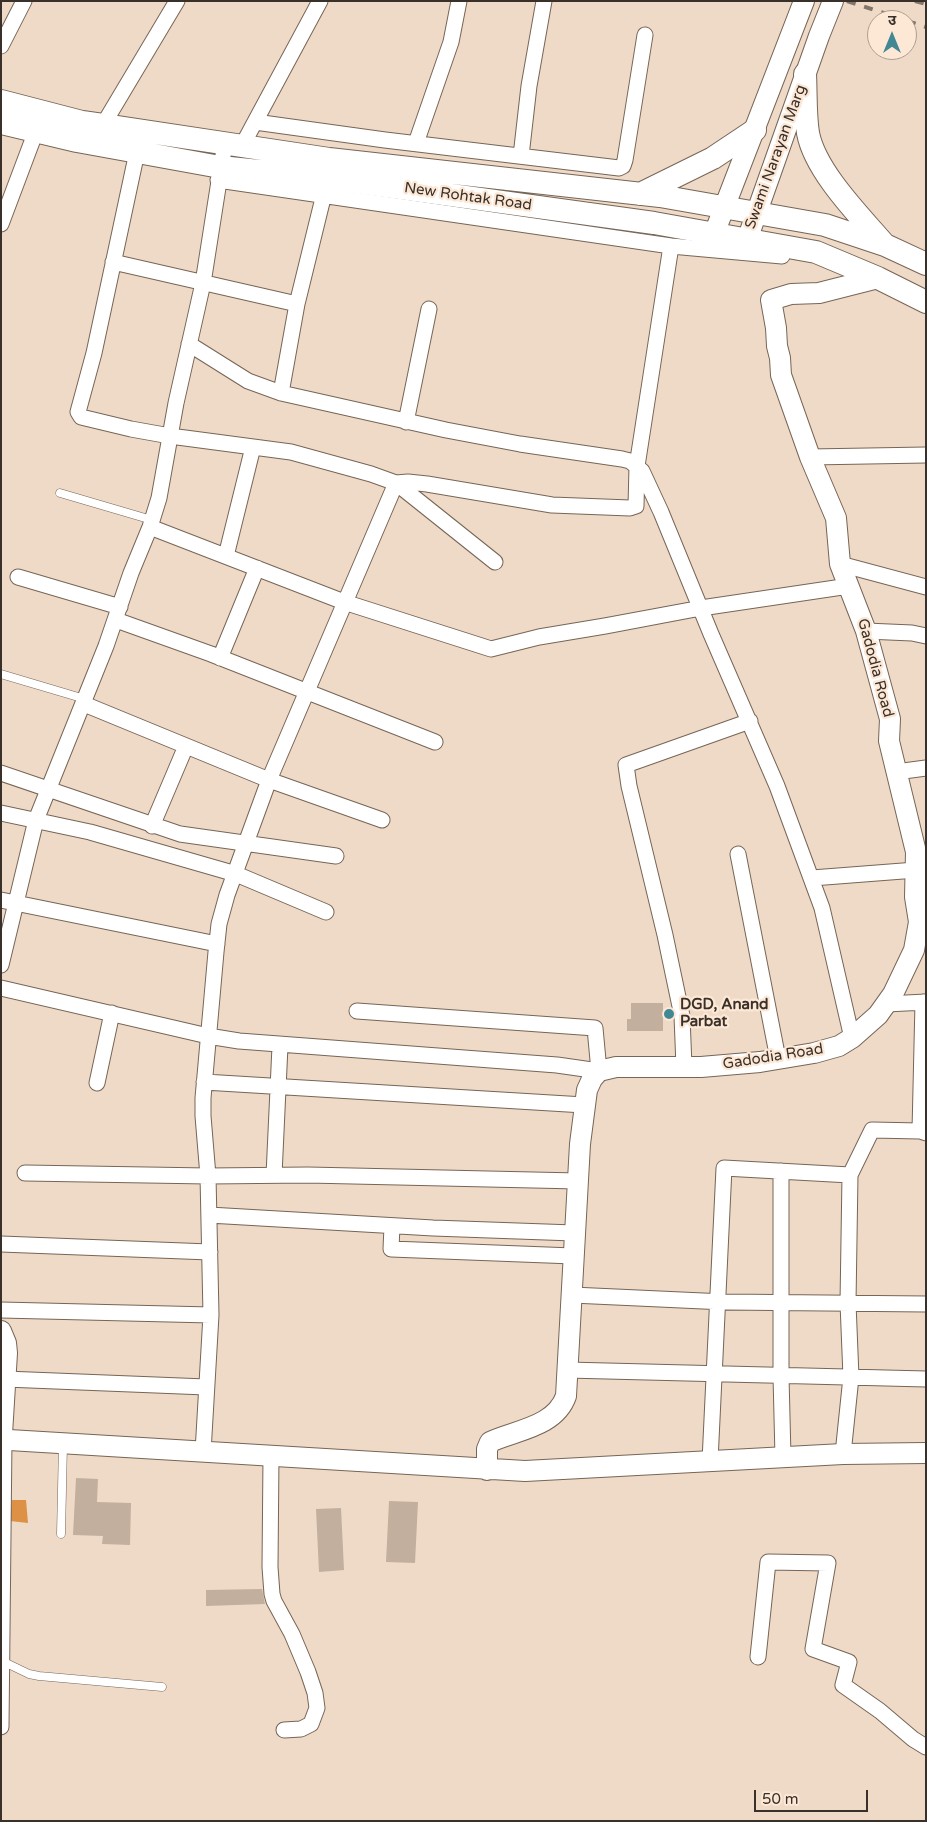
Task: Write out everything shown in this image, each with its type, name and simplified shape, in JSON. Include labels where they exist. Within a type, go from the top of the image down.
[{"type":"main road","points":[[806,74],[808,134],[814,149],[826,172],[845,199],[885,245]]},
{"type":"main road","name":"New Rohtak Road","points":[[1,101],[82,122],[330,159],[640,194],[825,225],[885,245],[925,262]]},
{"type":"main road","name":"New Rohtak Road","points":[[1,123],[78,141],[138,152],[219,174],[328,178],[654,223],[816,252],[926,302]]},
{"type":"main road","points":[[640,194],[713,158],[755,130]]},
{"type":"street","points":[[1,46],[24,1]]},
{"type":"street","points":[[103,125],[177,1]]},
{"type":"street","points":[[1,965],[9,902],[36,820],[85,702],[159,498],[170,436],[203,283],[219,174],[233,144],[255,122],[320,1]]},
{"type":"street","points":[[416,143],[451,42],[460,1]]},
{"type":"street","points":[[521,156],[529,86],[544,1]]},
{"type":"street","name":"Swami Narayan Marg","points":[[714,234],[804,1]]},
{"type":"street","name":"Swami Narayan Marg","points":[[747,240],[833,1]]},
{"type":"street","points":[[255,122],[614,168],[623,166],[645,35]]},
{"type":"street","points":[[1,224],[36,131]]},
{"type":"street","points":[[138,152],[79,415],[131,429],[307,456],[371,474],[396,483],[495,562]]},
{"type":"street","points":[[219,174],[324,194],[671,246],[767,254],[815,261],[873,279]]},
{"type":"street","points":[[281,394],[297,304],[324,194]]},
{"type":"street","points":[[396,483],[427,484],[552,505],[634,507],[638,503],[637,466],[671,246]]},
{"type":"street","points":[[114,262],[297,304]]},
{"type":"street","name":"Gadodia Road","points":[[600,1071],[616,1067],[684,1067],[778,1059],[814,1053],[839,1046],[867,1026],[886,1004],[920,951],[919,922],[921,897],[919,858],[896,772],[890,741],[890,719],[866,631],[840,564],[836,518],[810,457],[781,375],[771,300],[791,294],[819,293],[873,279]]},
{"type":"street","points":[[406,422],[429,309]]},
{"type":"street","points":[[189,344],[248,381],[281,394],[406,422],[520,444],[622,459],[630,461],[642,471],[778,786],[827,925],[852,1038]]},
{"type":"street","points":[[226,556],[253,447]]},
{"type":"street","points":[[810,457],[926,456]]},
{"type":"street","points":[[203,1452],[211,1315],[208,1176],[203,1116],[204,1082],[220,924],[227,895],[269,780],[396,483]]},
{"type":"street","points":[[151,524],[226,556],[344,602],[491,649],[539,637],[701,608],[850,586]]},
{"type":"street","points":[[840,564],[926,588]]},
{"type":"street","points":[[220,658],[257,568]]},
{"type":"street","points":[[18,577],[118,614],[220,658],[435,742]]},
{"type":"street","points":[[866,631],[912,633],[926,636]]},
{"type":"street","points":[[85,702],[269,780],[382,820]]},
{"type":"street","points":[[684,1067],[682,1016],[665,935],[629,786],[626,765],[750,721]]},
{"type":"street","points":[[152,826],[186,746]]},
{"type":"street","points":[[896,772],[926,768]]},
{"type":"street","points":[[1,774],[180,834],[336,856]]},
{"type":"street","points":[[1,812],[90,832],[236,874],[326,912]]},
{"type":"street","points":[[738,854],[778,1059]]},
{"type":"street","points":[[812,878],[919,858]]},
{"type":"street","points":[[9,902],[217,944]]},
{"type":"street","points":[[1,988],[112,1012],[208,1036],[239,1041],[280,1046],[558,1065],[600,1071]]},
{"type":"street","points":[[843,1454],[851,1377],[848,1303],[850,1175],[872,1130],[923,1132],[924,1002],[886,1004]]},
{"type":"street","points":[[357,1011],[596,1028],[600,1071],[590,1085],[584,1105],[574,1233],[568,1390],[564,1402],[550,1417],[536,1425],[490,1442],[487,1449],[487,1470]]},
{"type":"street","points":[[97,1083],[112,1012]]},
{"type":"street","points":[[274,1175],[280,1046]]},
{"type":"street","points":[[204,1082],[584,1105]]},
{"type":"street","points":[[710,1461],[716,1301],[724,1168],[850,1175]]},
{"type":"street","points":[[781,1171],[783,1457]]},
{"type":"street","points":[[26,1173],[208,1176],[274,1175],[578,1181]]},
{"type":"street","points":[[209,1215],[392,1226],[574,1233]]},
{"type":"street","points":[[392,1226],[391,1249],[574,1256]]},
{"type":"street","points":[[1,1244],[210,1252]]},
{"type":"street","points":[[572,1296],[716,1301],[926,1304]]},
{"type":"street","points":[[1,1310],[211,1315]]},
{"type":"street","points":[[1,1331],[6,1343],[2,1434],[1,1727]]},
{"type":"street","points":[[568,1370],[926,1379]]},
{"type":"street","points":[[5,1379],[206,1387]]},
{"type":"street","points":[[3,1438],[64,1444],[487,1470],[526,1470],[843,1454],[926,1453]]},
{"type":"street","points":[[272,1456],[270,1567],[272,1594],[308,1672],[318,1708],[311,1724],[301,1729],[284,1730]]},
{"type":"street","points":[[758,1657],[768,1562],[828,1563],[813,1649],[849,1662],[843,1685],[926,1747]]},
{"type":"lane","points":[[60,494],[151,524]]},
{"type":"lane","points":[[1,674],[85,702]]},
{"type":"lane","points":[[62,1534],[64,1444]]},
{"type":"lane","points":[[2,1661],[29,1674],[39,1676],[162,1687]]},
{"type":"shaded area","points":[[12,1500],[26,1500],[28,1523],[10,1521]]},
{"type":"building","points":[[631,1003],[663,1003],[663,1031],[627,1031],[627,1019],[631,1019]]},
{"type":"building","points":[[76,1478],[98,1479],[97,1502],[131,1503],[130,1545],[102,1544],[103,1536],[73,1535]]},
{"type":"building","points":[[389,1501],[418,1502],[415,1563],[386,1562]]},
{"type":"building","points":[[341,1508],[344,1570],[319,1572],[316,1509]]},
{"type":"building","points":[[262,1589],[265,1604],[206,1606],[206,1590]]},
{"type":"railway","points":[[847,1],[874,10]]},
{"type":"railway","points":[[915,1],[926,4]]},
{"type":"railway","points":[[917,24],[926,27]]},
{"type":"place","name":"DGD, Anand Parbat","points":[[669,1014]]}]
